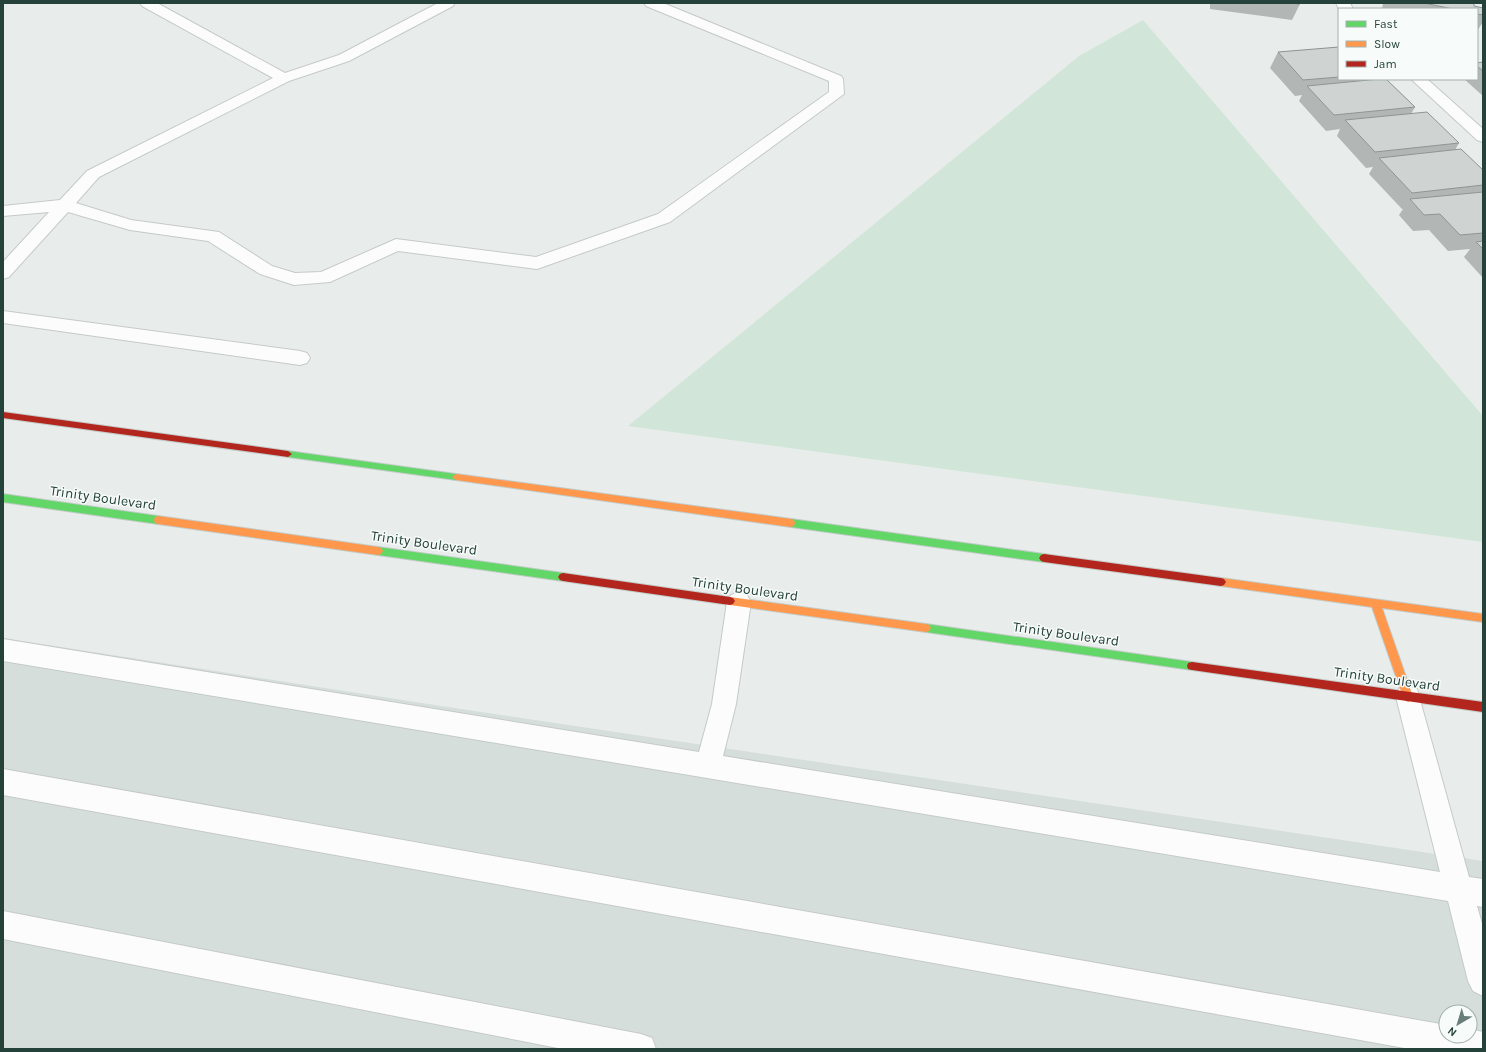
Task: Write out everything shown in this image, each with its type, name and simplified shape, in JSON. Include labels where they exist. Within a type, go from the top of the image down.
[{"type":"main road","points":[[3,415],[1483,618]]},
{"type":"main road","name":"Trinity Boulevard","points":[[3,498],[1483,707]]},
{"type":"main road","points":[[1375,604],[1408,697]]},
{"type":"street","points":[[147,3],[284,78]]},
{"type":"street","points":[[3,273],[92,174],[284,78],[344,58],[448,3]]},
{"type":"street","points":[[3,211],[65,205],[130,225],[213,236],[266,270],[294,279],[324,278],[396,245],[537,263],[664,218],[837,94],[836,79],[651,3]]},
{"type":"street","points":[[1419,80],[1483,137]]},
{"type":"street","points":[[3,316],[300,358]]},
{"type":"street","points":[[708,765],[724,704],[739,602]]},
{"type":"street","points":[[3,650],[1471,891]]},
{"type":"street","points":[[1408,697],[1471,891],[1483,982]]},
{"type":"street","points":[[3,782],[1483,1047]]},
{"type":"street","points":[[3,924],[641,1049]]},
{"type":"shaded area","points":[[3,638],[448,707],[1483,861],[1483,1049],[3,1049]]},
{"type":"green space","points":[[1143,20],[1483,416],[1483,542],[628,426],[1079,56]]},
{"type":"building","points":[[1424,3],[1474,3],[1474,6],[1483,8],[1483,15],[1478,14],[1478,8],[1448,8]]},
{"type":"building","points":[[1338,47],[1338,77],[1303,80],[1278,52]]},
{"type":"building","points":[[1483,62],[1483,71],[1478,67],[1478,63]]},
{"type":"building","points":[[1369,80],[1387,80],[1415,107],[1334,115],[1307,86]]},
{"type":"building","points":[[1427,112],[1459,143],[1375,152],[1345,120]]},
{"type":"building","points":[[1461,149],[1483,170],[1483,185],[1412,193],[1379,158]]},
{"type":"building","points":[[1483,192],[1483,233],[1460,235],[1440,214],[1424,215],[1410,199]]},
{"type":"building","points":[[1483,241],[1483,249],[1476,242]]},
{"type":"traffic: fast","points":[[288,454],[456,477]]},
{"type":"traffic: fast","points":[[3,498],[158,520]]},
{"type":"traffic: fast","points":[[791,523],[1044,558]]},
{"type":"traffic: fast","points":[[378,551],[563,577]]},
{"type":"traffic: fast","points":[[926,628],[1192,666]]},
{"type":"traffic: slow","points":[[456,477],[791,523]]},
{"type":"traffic: slow","points":[[158,520],[378,551]]},
{"type":"traffic: slow","points":[[1221,582],[1483,618]]},
{"type":"traffic: slow","points":[[730,601],[926,628]]},
{"type":"traffic: slow","points":[[1375,603],[1408,697]]},
{"type":"traffic: jam","points":[[3,415],[288,454]]},
{"type":"traffic: jam","points":[[1044,558],[1221,582]]},
{"type":"traffic: jam","points":[[563,577],[730,601]]},
{"type":"traffic: jam","points":[[1192,666],[1483,707]]}]
